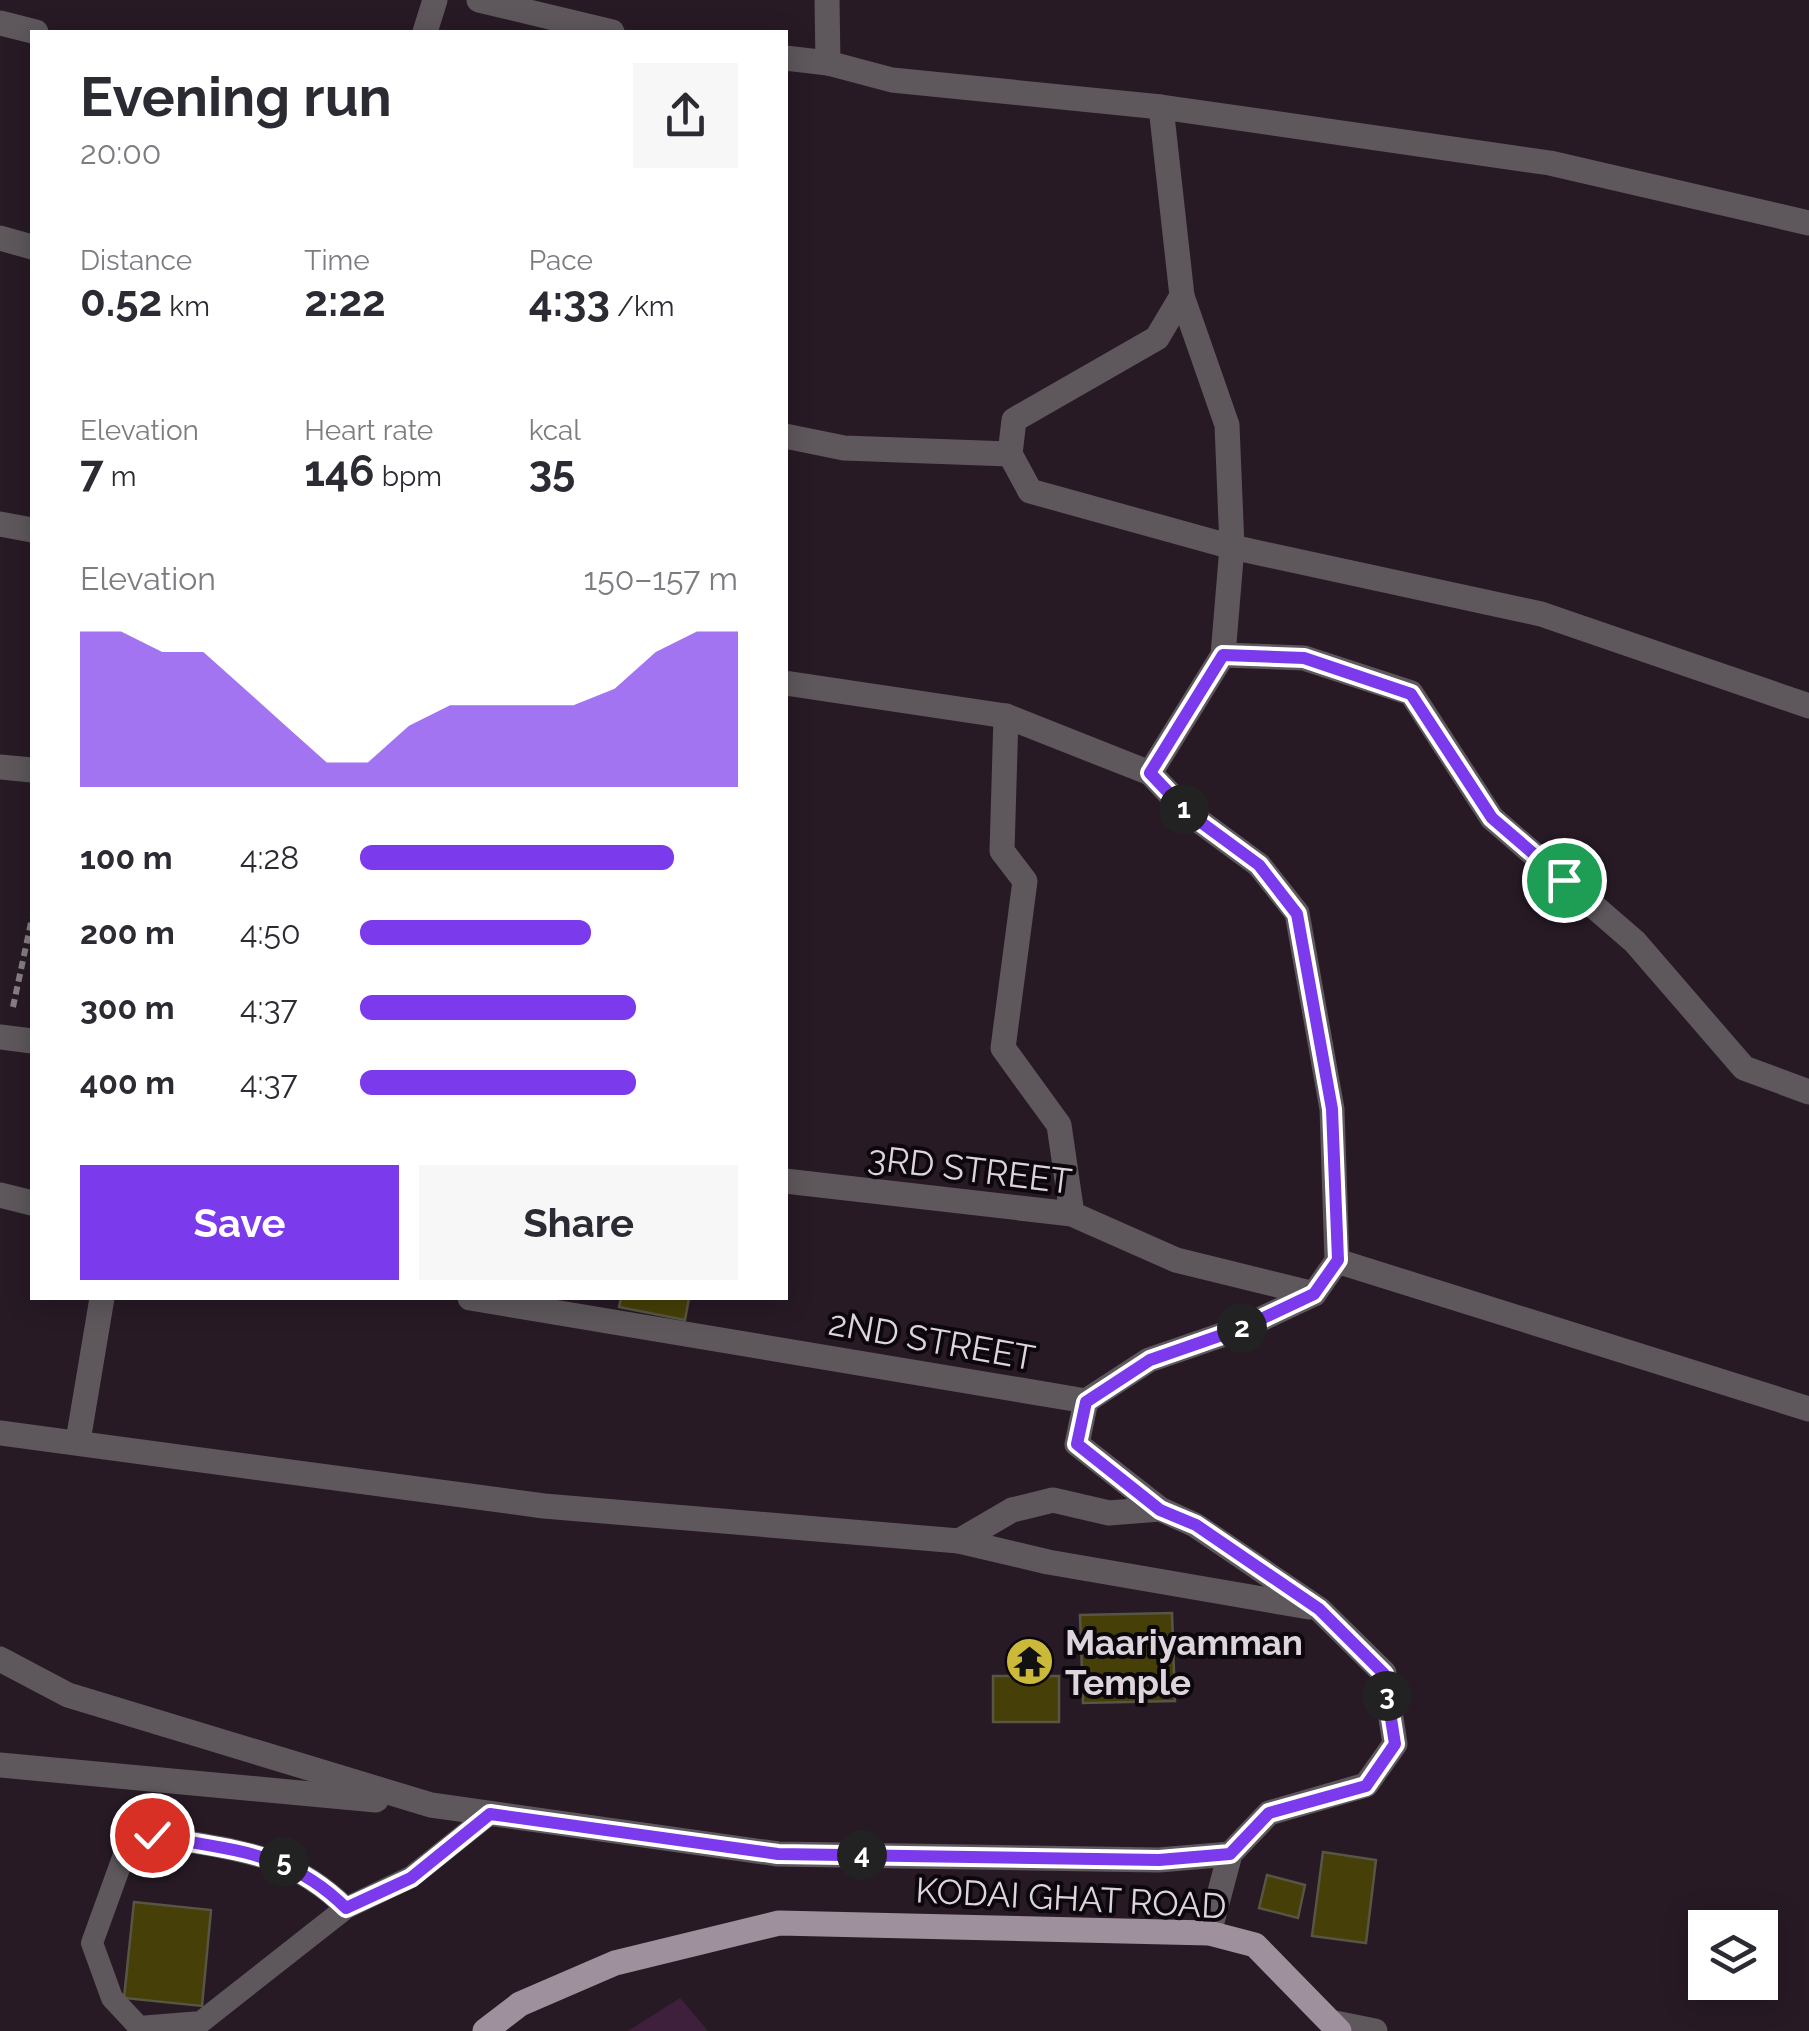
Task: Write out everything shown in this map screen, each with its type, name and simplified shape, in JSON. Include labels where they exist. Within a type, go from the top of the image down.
[{"type":"main road","name":"KODAI GHAT ROAD","points":[[485,2031],[520,2004],[615,1964],[779,1922],[1208,1932],[1255,1945],[1337,2027]]},
{"type":"street","points":[[6,0],[0,25],[30,31]]},
{"type":"street","points":[[426,30],[434,0]]},
{"type":"street","points":[[480,0],[604,30]]},
{"type":"street","points":[[826,0],[828,63]]},
{"type":"street","points":[[788,58],[828,63],[892,80],[1161,107],[1550,163],[1809,223]]},
{"type":"street","points":[[1150,773],[1223,655],[1232,547],[1228,425],[1182,296],[1161,107]]},
{"type":"street","points":[[0,238],[30,246]]},
{"type":"street","points":[[1182,296],[1157,338],[1014,420],[1010,454],[1030,491],[1232,547],[1541,614],[1809,706]]},
{"type":"street","points":[[788,437],[844,448],[1010,454]]},
{"type":"street","points":[[0,524],[30,530]]},
{"type":"street","points":[[1223,655],[1304,658],[1411,694],[1492,818],[1635,942],[1744,1068],[1809,1092]]},
{"type":"street","points":[[788,683],[1006,716],[1150,773],[1187,812],[1259,865],[1297,914],[1332,1109],[1338,1260],[1314,1294],[1242,1328],[1150,1360],[1086,1402],[1077,1444],[1160,1510],[1196,1525],[1319,1609],[1384,1674],[1395,1744],[1366,1786],[1269,1813],[1230,1854],[1208,1932]]},
{"type":"street","points":[[1006,716],[1002,850],[1025,881],[1004,1048],[1059,1126],[1072,1214]]},
{"type":"street","points":[[0,768],[30,770]]},
{"type":"street","points":[[3,1037],[30,1041]]},
{"type":"street","name":"3RD STREET","points":[[788,1181],[1072,1214],[1176,1260],[1314,1294]]},
{"type":"street","points":[[0,1195],[30,1202]]},
{"type":"street","points":[[1338,1260],[1809,1409]]},
{"type":"street","points":[[78,1441],[102,1300]]},
{"type":"street","name":"2ND STREET","points":[[482,1300],[1086,1402]]},
{"type":"street","points":[[0,1433],[544,1506],[959,1541],[1048,1562],[1319,1609]]},
{"type":"street","points":[[959,1541],[1012,1510],[1053,1500],[1109,1513],[1160,1510]]},
{"type":"street","points":[[0,1658],[68,1695],[431,1806]]},
{"type":"street","points":[[0,1765],[431,1806],[778,1854],[1159,1860],[1230,1854]]},
{"type":"street","points":[[1337,2027],[1374,2031]]},
{"type":"lane","points":[[346,1908],[321,1883],[287,1862],[152,1835],[125,1852],[92,1943],[112,1998],[139,2028],[201,2022],[346,1908],[411,1878],[490,1814]]},
{"type":"path","points":[[3,1037],[30,926]]},
{"type":"shaded area","points":[[680,1998],[708,2031],[628,2031]]},
{"type":"building","points":[[621,1300],[689,1300],[685,1320],[619,1307]]},
{"type":"building","points":[[1172,1613],[1175,1701],[1083,1703],[1080,1615]]},
{"type":"building","points":[[993,1676],[1059,1676],[1059,1722],[993,1722]]},
{"type":"building","points":[[1323,1852],[1376,1860],[1366,1943],[1312,1936]]},
{"type":"building","points":[[1267,1875],[1305,1885],[1298,1918],[1259,1908]]},
{"type":"building","points":[[134,1902],[211,1910],[202,2006],[124,1998]]},
{"type":"place","name":"Maariyamman Temple","points":[[1030,1662]]},
{"type":"route","points":[[152,1835],[287,1862],[321,1883],[346,1908],[411,1878],[490,1814],[778,1854],[1159,1860],[1230,1854],[1269,1813],[1366,1786],[1395,1744],[1384,1674],[1319,1609],[1196,1525],[1160,1510],[1077,1444],[1086,1402],[1150,1360],[1242,1328],[1314,1294],[1338,1260],[1332,1109],[1297,914],[1259,865],[1187,812],[1150,773],[1223,655],[1304,658],[1411,694],[1492,818],[1564,880]]}]
